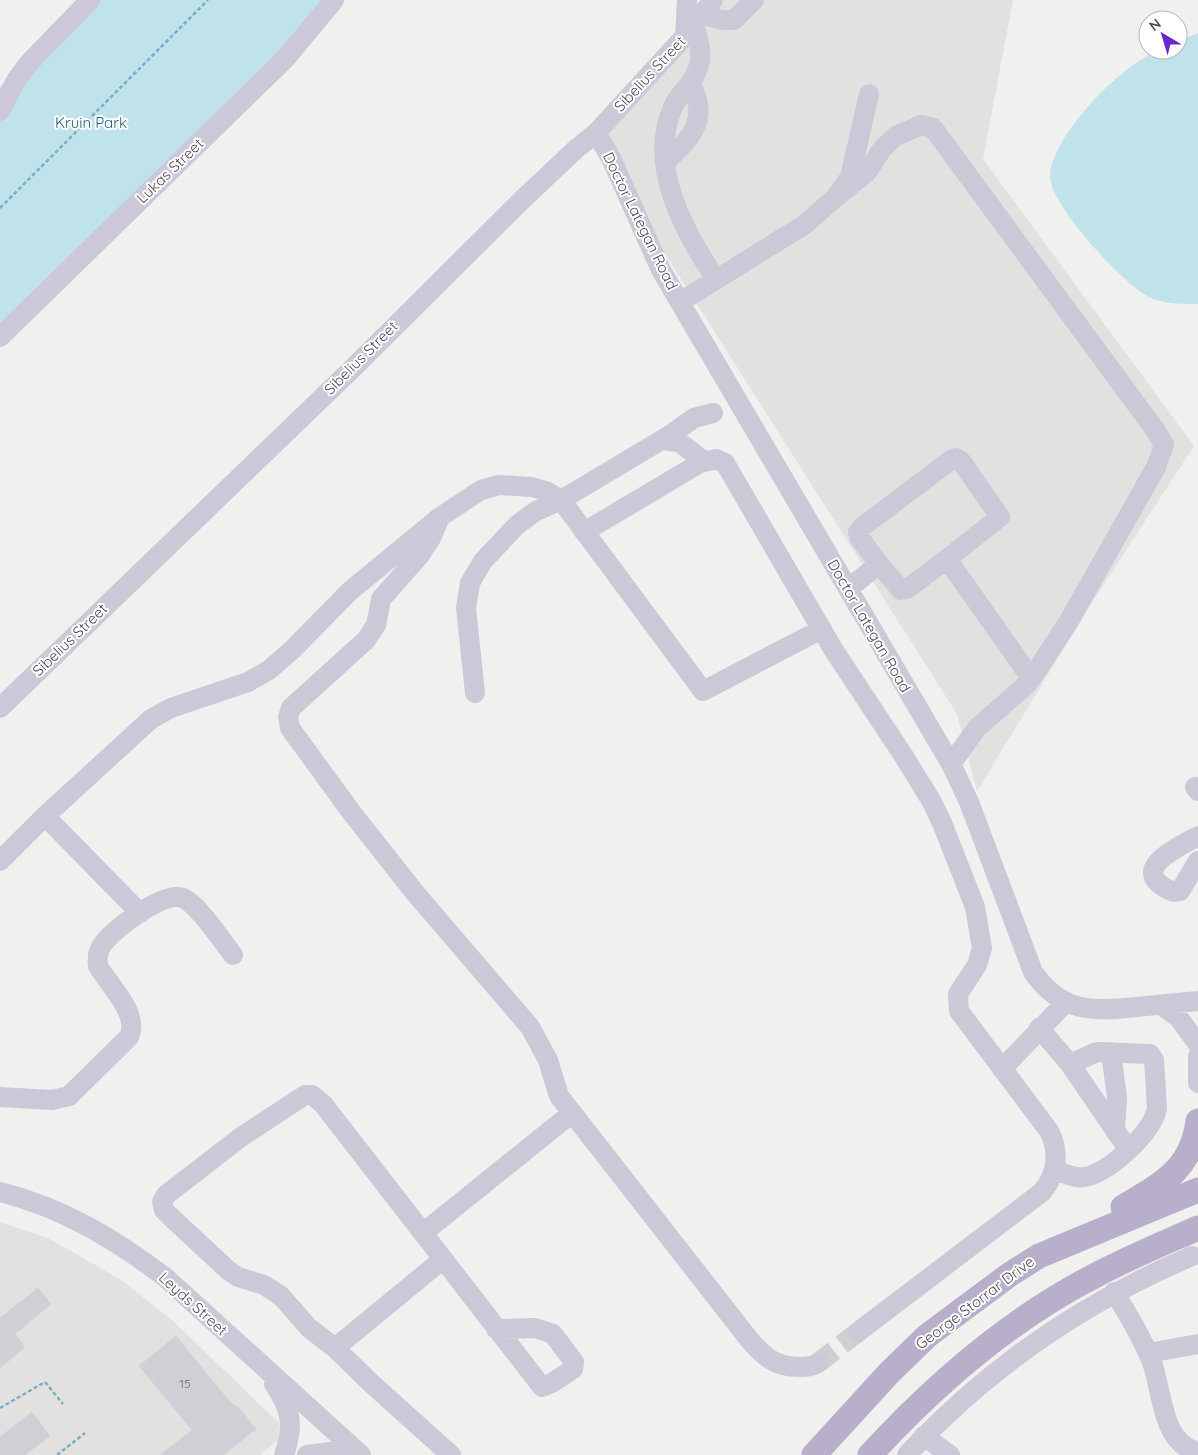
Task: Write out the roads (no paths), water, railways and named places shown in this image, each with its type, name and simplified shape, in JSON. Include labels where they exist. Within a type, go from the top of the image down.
[{"type":"main road","points":[[1039,1256],[1170,1178],[1190,1152],[1198,1121]]},
{"type":"main road","name":"George Storrar Drive","points":[[814,1455],[889,1373],[927,1336],[1039,1256],[1198,1190]]},
{"type":"main road","points":[[870,1455],[920,1402],[950,1375],[1025,1319],[1096,1274],[1198,1228]]},
{"type":"street","points":[[0,111],[28,63],[90,0]]},
{"type":"street","name":"Lukas Street","points":[[0,337],[285,60],[334,0]]},
{"type":"street","points":[[687,0],[699,19],[702,61],[690,83],[678,97],[672,108],[666,133],[668,183],[693,245],[716,279]]},
{"type":"street","points":[[699,19],[734,20],[754,0]]},
{"type":"street","name":"Sibelius Street","points":[[0,708],[354,367],[537,186],[596,133],[699,19]]},
{"type":"street","points":[[666,162],[688,142],[697,122],[699,102],[690,83]]},
{"type":"street","points":[[835,198],[850,177],[869,94]]},
{"type":"street","points":[[680,302],[804,225],[869,170],[883,148],[896,136],[921,125],[933,128],[1163,441],[1163,450],[1156,467],[1069,621],[1031,678],[977,728],[951,764]]},
{"type":"street","name":"Doctor Lategan Road","points":[[596,133],[611,158],[655,259],[951,764],[969,802],[1031,969],[1044,985],[1066,1002],[1081,1008],[1099,1011],[1198,1001]]},
{"type":"street","points":[[475,693],[466,608],[474,573],[494,547],[536,511],[561,500],[666,438],[692,431],[713,413],[736,398]]},
{"type":"street","points":[[666,438],[679,442],[704,461]]},
{"type":"street","points":[[956,458],[960,461],[1000,517],[907,589],[902,590],[879,564],[859,537],[858,532],[862,527],[951,460],[956,458]]},
{"type":"street","points":[[584,532],[704,461],[720,460],[730,470],[845,668],[932,802],[946,832],[975,907],[982,948],[977,965],[958,994],[959,1011],[1049,1131],[1054,1143],[1055,1170],[1050,1182],[1042,1192],[858,1332]]},
{"type":"street","points":[[0,861],[45,816],[151,719],[171,708],[253,679],[279,662],[350,591],[440,517],[481,490],[498,485],[532,487],[546,491],[561,500],[703,691],[822,629]]},
{"type":"street","points":[[440,517],[431,538],[420,554],[381,599],[376,625],[366,640],[291,708],[288,717],[293,733],[325,778],[404,880],[530,1027],[548,1060],[555,1088],[572,1113],[760,1352],[781,1366],[807,1367],[818,1362]]},
{"type":"street","points":[[948,559],[1031,678]]},
{"type":"street","points":[[848,589],[879,564]]},
{"type":"street","points":[[45,816],[140,913]]},
{"type":"street","points":[[1198,836],[1156,862],[1153,878],[1164,888],[1174,892],[1180,891],[1198,861]]},
{"type":"street","points":[[0,1096],[52,1100],[69,1096],[129,1037],[133,1030],[129,1014],[98,966],[98,957],[104,942],[140,913],[165,899],[172,897],[183,898],[194,907],[234,955]]},
{"type":"street","points":[[1002,1069],[1039,1028],[1066,1002]]},
{"type":"street","points":[[1161,1005],[1178,1017],[1198,1044]]},
{"type":"street","points":[[1039,1028],[1070,1064],[1128,1149]]},
{"type":"street","points":[[1111,1052],[1117,1098],[1115,1131]]},
{"type":"street","points":[[1055,1170],[1072,1177],[1089,1176],[1114,1162],[1143,1135],[1156,1114],[1154,1060],[1148,1053],[1092,1053],[1070,1064]]},
{"type":"street","points":[[1198,1056],[1198,1083]]},
{"type":"street","points":[[451,1455],[335,1348],[309,1328],[282,1296],[264,1285],[238,1277],[229,1271],[173,1219],[162,1205],[164,1197],[241,1137],[305,1095],[310,1094],[323,1104],[496,1329]]},
{"type":"street","points":[[423,1233],[572,1113]]},
{"type":"street","name":"Leyds Street","points":[[0,1192],[58,1211],[119,1243],[166,1278],[361,1455]]},
{"type":"street","points":[[907,1455],[924,1436],[1009,1361],[1108,1296],[1192,1256]]},
{"type":"street","points":[[335,1348],[442,1260]]},
{"type":"street","points":[[1108,1296],[1136,1326],[1154,1369],[1165,1417],[1172,1431],[1188,1449],[1198,1452]]},
{"type":"street","points":[[1145,1348],[1198,1344]]},
{"type":"street","points":[[264,1368],[284,1401],[291,1419],[291,1431],[284,1455]]},
{"type":"street","points":[[924,1436],[950,1455]]},
{"type":"street","points":[[307,1455],[331,1452],[350,1455]]},
{"type":"tunnel","points":[[818,1363],[858,1332]]},
{"type":"park label","name":"Kruin Park","points":[[91,123]]}]
